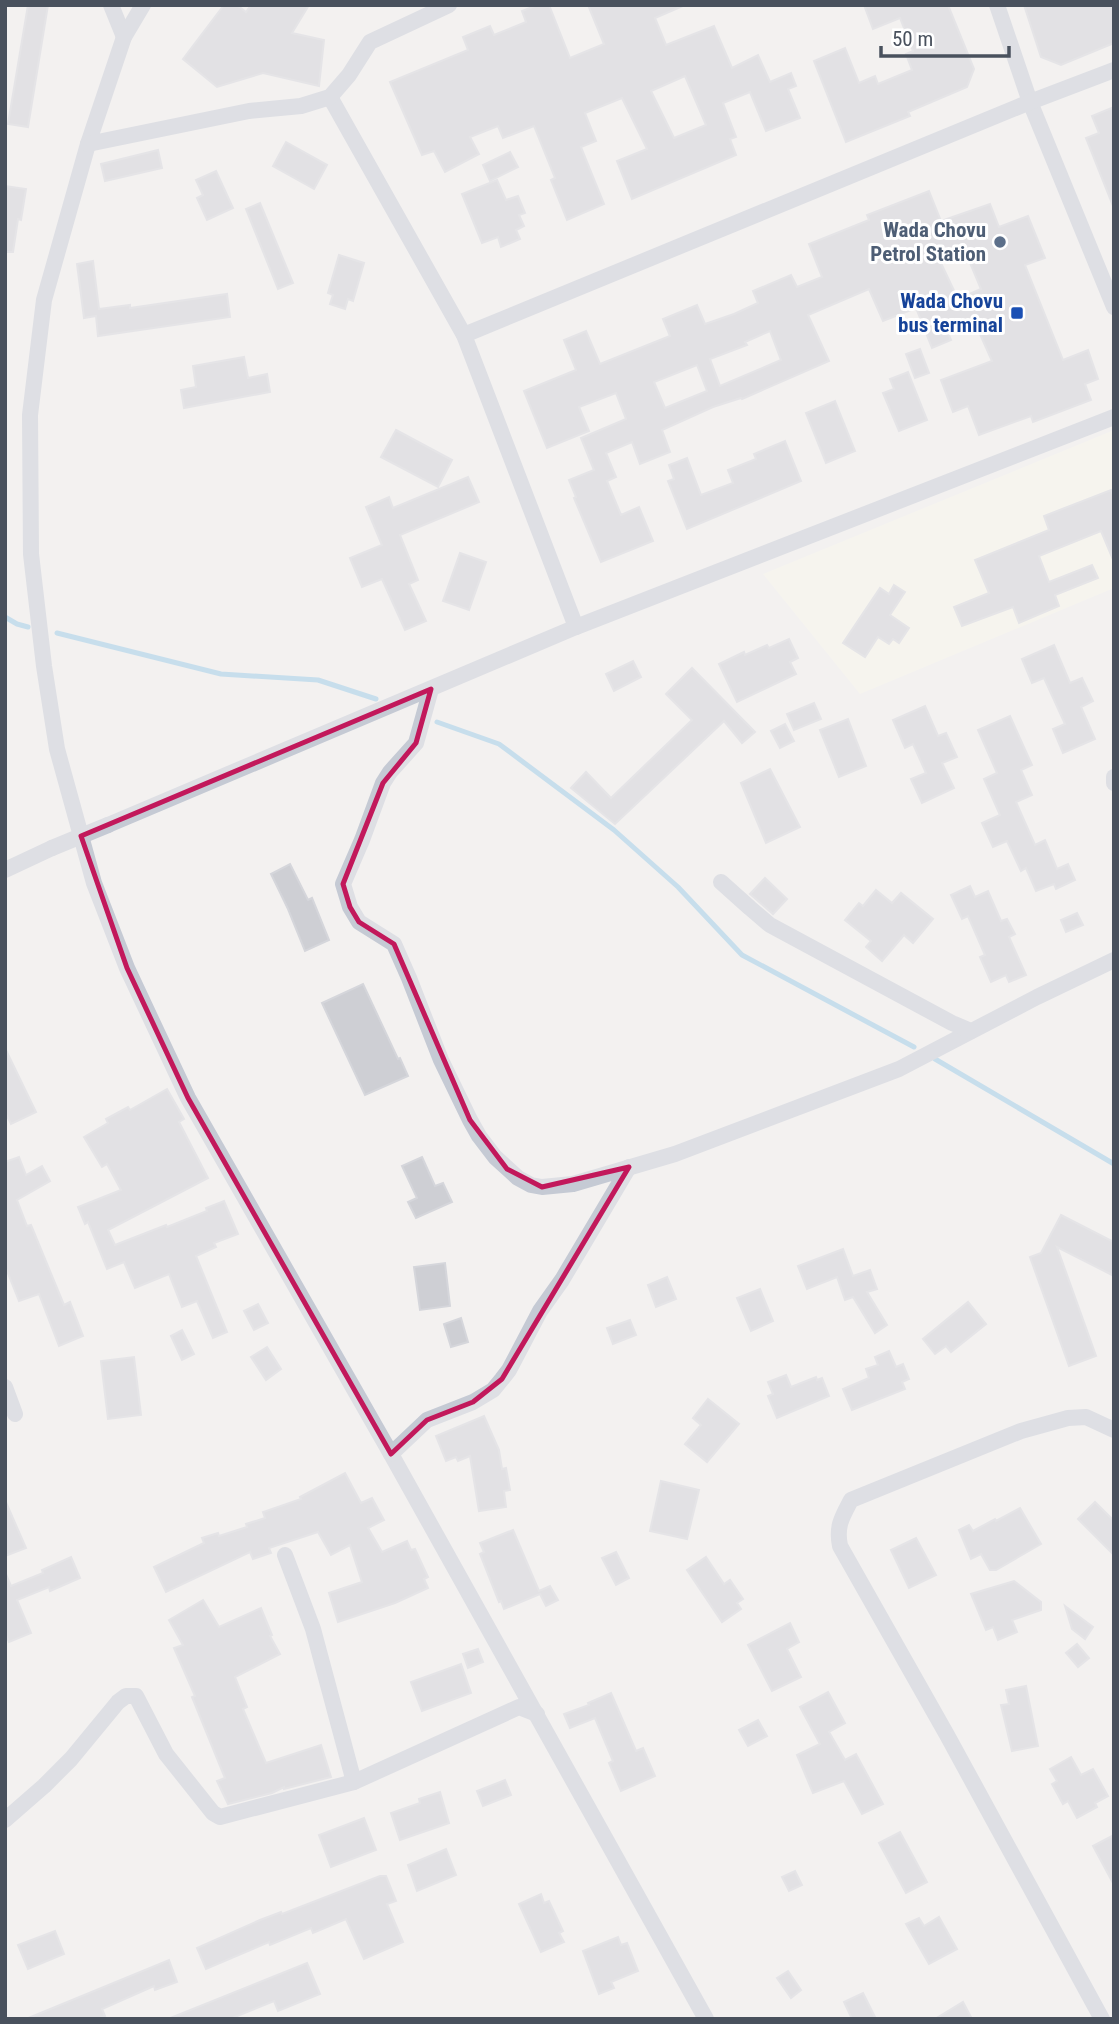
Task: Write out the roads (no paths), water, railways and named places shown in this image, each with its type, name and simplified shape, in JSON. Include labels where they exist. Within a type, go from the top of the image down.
[{"type":"street","points":[[111,5],[124,37]]},
{"type":"street","points":[[143,5],[124,37],[88,144],[44,300],[30,415],[31,554],[44,666],[57,749],[94,883],[127,968],[188,1098],[391,1454],[706,2019]]},
{"type":"street","points":[[88,144],[249,111],[301,106],[330,97],[349,75],[370,42],[449,5]]},
{"type":"street","points":[[997,5],[1030,102],[1114,307]]},
{"type":"street","points":[[464,335],[1114,70]]},
{"type":"street","points":[[330,97],[464,335],[576,627]]},
{"type":"street","points":[[5,870],[576,627],[1114,417]]},
{"type":"street","points":[[431,689],[416,743],[383,783],[343,884],[350,907],[359,922],[394,944],[441,1060],[470,1120],[495,1157],[518,1178],[531,1185],[542,1187],[573,1184],[719,1139],[900,1069],[1114,960]]},
{"type":"street","points":[[1114,777],[1114,783]]},
{"type":"street","points":[[721,882],[770,925],[971,1031]]},
{"type":"street","points":[[391,1454],[427,1420],[473,1402],[493,1390],[509,1370],[540,1311],[562,1280],[629,1167]]},
{"type":"street","points":[[5,1387],[15,1414]]},
{"type":"street","points":[[1102,2019],[954,1747],[840,1546],[838,1534],[840,1522],[851,1500],[1021,1431],[1068,1418],[1086,1417],[1114,1430]]},
{"type":"street","points":[[285,1555],[313,1629],[354,1782]]},
{"type":"street","points":[[5,1820],[71,1759],[117,1702],[126,1696],[136,1696],[166,1754],[213,1813],[220,1817],[354,1782],[519,1707],[537,1714]]},
{"type":"waterway","points":[[5,617],[28,627]]},
{"type":"waterway","points":[[57,633],[221,674],[318,680],[376,699]]},
{"type":"waterway","points":[[437,722],[499,744],[614,830],[678,887],[742,955],[914,1047]]},
{"type":"waterway","points":[[935,1059],[1114,1164]]},
{"type":"place","name":"Wada Chovu Petrol Station","points":[[1000,242]]},
{"type":"place","name":"Wada Chovu bus terminal","points":[[1017,313]]}]
